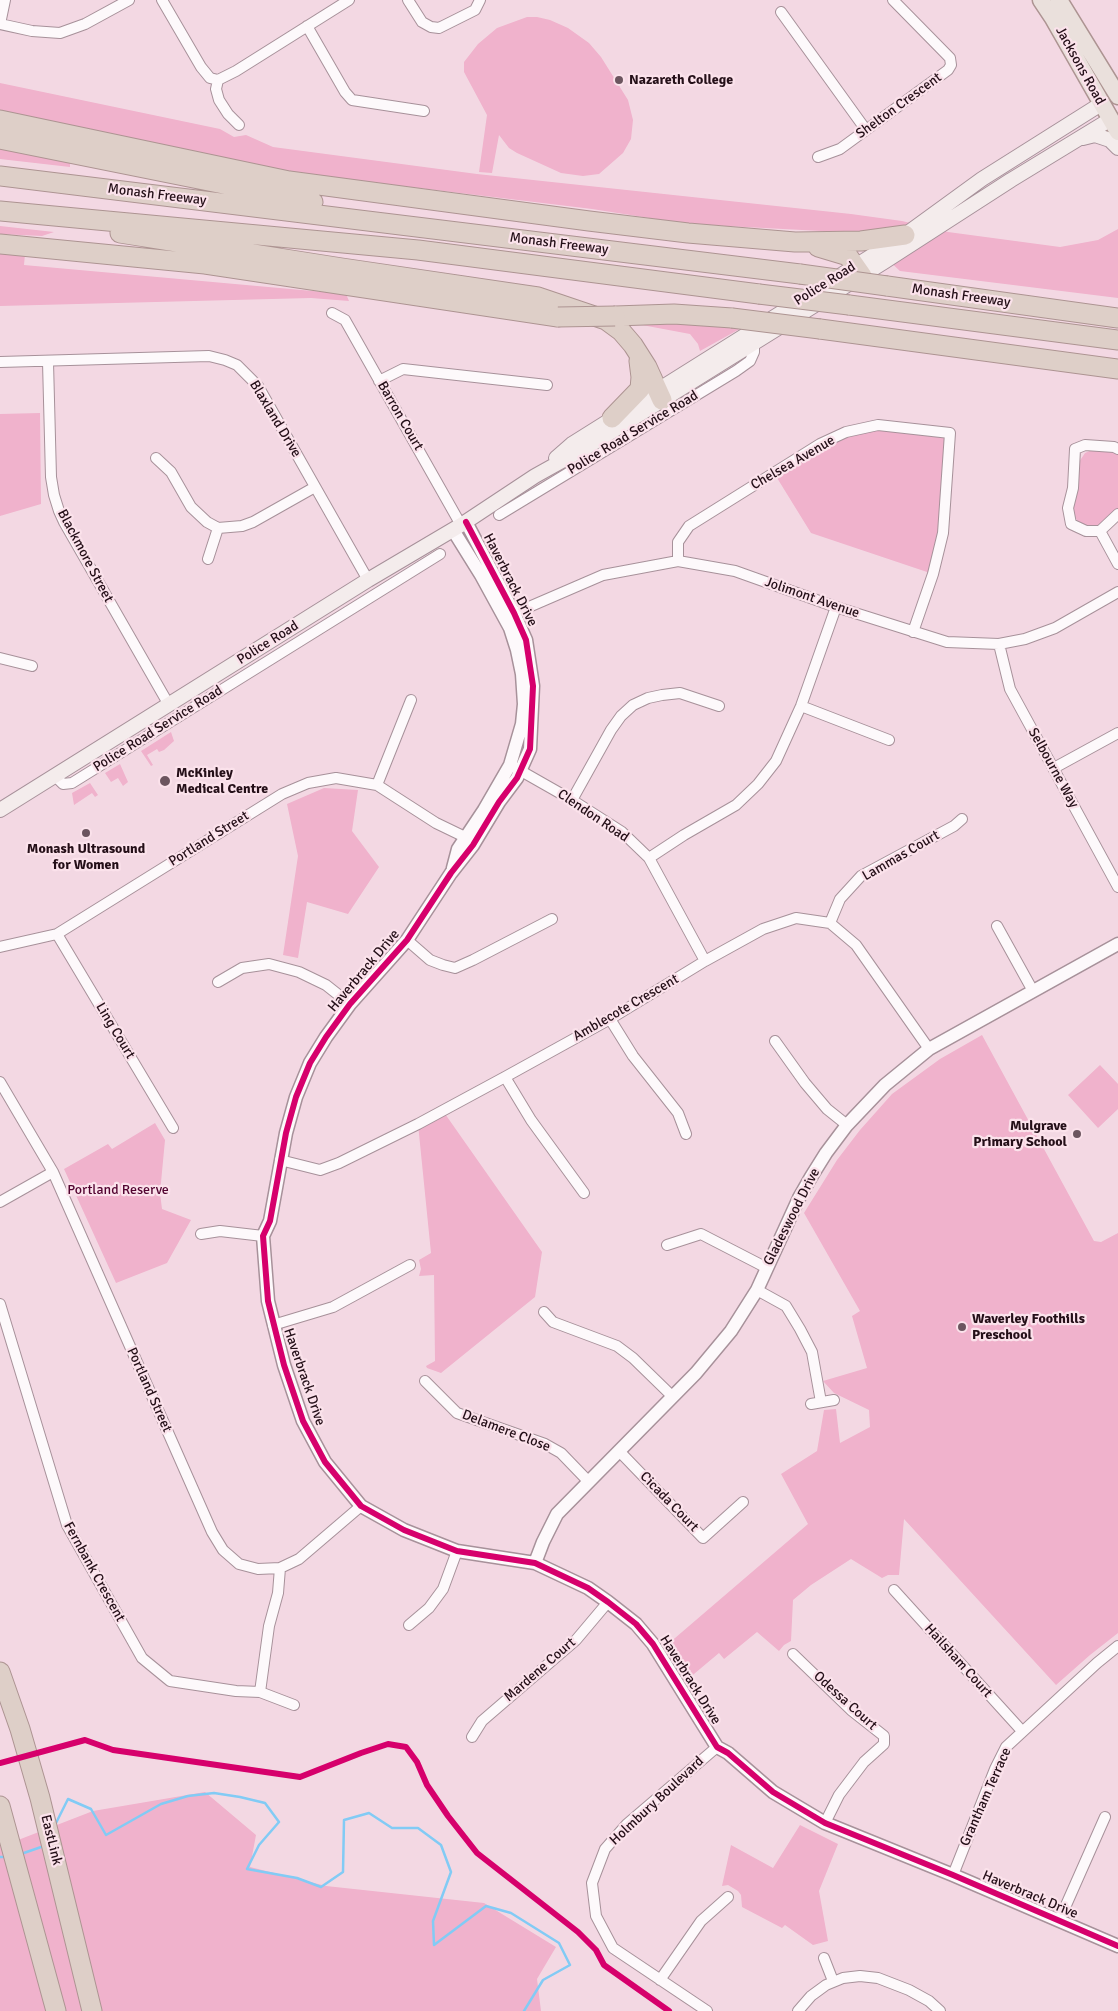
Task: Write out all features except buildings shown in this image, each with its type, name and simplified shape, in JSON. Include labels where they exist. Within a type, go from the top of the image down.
[{"type":"highway","points":[[0,120],[289,181],[652,228],[795,242],[861,241],[905,235]]},
{"type":"highway","points":[[0,139],[462,231]]},
{"type":"highway","name":"Monash Freeway","points":[[0,176],[462,231],[800,274],[1118,318]]},
{"type":"highway","points":[[0,211],[183,244],[538,297],[606,320],[621,332],[633,345],[647,367],[659,395]]},
{"type":"highway","name":"Monash Freeway","points":[[0,211],[418,250],[1118,340]]},
{"type":"highway","points":[[795,242],[848,256],[858,271]]},
{"type":"highway","points":[[0,244],[205,264],[558,317],[674,314],[732,318],[1118,370]]},
{"type":"highway","points":[[612,418],[640,389],[642,377],[633,345]]},
{"type":"highway","name":"EastLink","points":[[0,1672],[20,1729],[40,1798],[92,2011]]},
{"type":"highway","points":[[0,1806],[56,2011]]},
{"type":"main road","name":"Jacksons Road","points":[[1041,0],[1054,18],[1101,104],[1116,122]]},
{"type":"main road","name":"Jacksons Road","points":[[1059,0],[1118,95]]},
{"type":"main road","name":"Police Road","points":[[535,476],[572,444],[612,418],[659,395],[754,342],[858,271],[982,179],[1118,95]]},
{"type":"main road","name":"Police Road","points":[[0,810],[56,777],[368,580],[460,526],[535,476],[587,447],[659,395],[858,271],[1078,140],[1116,122]]},
{"type":"main road","points":[[1078,140],[1096,135],[1110,140],[1118,148]]},
{"type":"main road","points":[[982,179],[978,187],[982,191],[995,184],[1010,180]]},
{"type":"street","points":[[4,0],[0,24],[32,31],[60,33],[85,24],[129,0]]},
{"type":"street","points":[[162,0],[200,67],[210,78],[218,80],[236,71],[349,0]]},
{"type":"street","points":[[408,0],[426,26],[439,28],[477,8],[480,0]]},
{"type":"street","name":"Shelton Crescent","points":[[818,156],[840,149],[948,70],[952,65],[950,58],[893,0]]},
{"type":"street","points":[[781,12],[866,130]]},
{"type":"street","points":[[307,26],[345,92],[352,100],[424,111]]},
{"type":"street","points":[[218,80],[216,89],[219,100],[238,125]]},
{"type":"street","name":"Barron Court","points":[[332,313],[345,320],[460,526]]},
{"type":"street","name":"Police Road Service Road","points":[[499,515],[736,371],[750,361],[754,352],[754,342]]},
{"type":"street","name":"Blaxland Drive","points":[[0,362],[209,356],[225,360],[246,372],[258,386],[368,580]]},
{"type":"street","name":"Blackmore Street","points":[[48,362],[51,476],[59,511],[169,705]]},
{"type":"street","points":[[380,381],[403,369],[547,385]]},
{"type":"street","name":"Chelsea Avenue","points":[[678,561],[678,542],[689,526],[820,444],[846,432],[878,425],[950,432],[943,533],[933,574],[913,632]]},
{"type":"street","points":[[1118,450],[1114,447],[1085,445],[1075,450],[1073,488],[1068,508],[1071,524],[1086,531],[1100,531],[1118,514]]},
{"type":"street","points":[[156,458],[171,472],[191,507],[207,522],[218,528],[232,528],[253,522],[315,487]]},
{"type":"street","points":[[535,476],[543,488]]},
{"type":"street","name":"Haverbrack Drive","points":[[460,526],[509,616],[526,640],[533,686],[530,749],[522,770],[494,809],[469,841],[458,849],[451,873],[407,940],[350,1004],[326,1037],[310,1063],[296,1097],[280,1160],[270,1221],[263,1236],[268,1301],[273,1325],[303,1422],[325,1462],[362,1506],[404,1530],[457,1551],[535,1563],[588,1588],[636,1624],[653,1644],[717,1746],[728,1753],[773,1792],[825,1823],[953,1875],[1118,1946]]},
{"type":"street","points":[[208,559],[218,528]]},
{"type":"street","points":[[1100,531],[1118,564]]},
{"type":"street","name":"Police Road Service Road","points":[[56,777],[63,784],[72,783],[440,554]]},
{"type":"street","name":"Jolimont Avenue","points":[[509,616],[603,574],[678,561],[735,571],[836,607],[947,642],[999,644],[1024,639],[1055,628],[1118,592]]},
{"type":"street","points":[[649,858],[736,805],[758,784],[776,761],[801,706],[836,607]]},
{"type":"street","points":[[321,610],[329,623]]},
{"type":"street","name":"Haverbrack Drive","points":[[469,841],[484,810],[510,765],[522,724],[524,704],[522,674],[509,616]]},
{"type":"street","name":"Selbourne Way","points":[[999,644],[1010,688],[1118,887]]},
{"type":"street","points":[[0,658],[32,666]]},
{"type":"street","points":[[572,800],[611,730],[621,716],[633,705],[662,694],[680,693],[719,706]]},
{"type":"street","points":[[377,785],[411,700]]},
{"type":"street","points":[[801,706],[889,740]]},
{"type":"street","points":[[1054,768],[1118,733]]},
{"type":"street","points":[[119,736],[119,754]]},
{"type":"street","name":"Clendon Road","points":[[510,765],[522,770],[622,832],[649,858],[705,961]]},
{"type":"street","name":"Portland Street","points":[[0,947],[57,934],[282,794],[308,783],[336,778],[377,785],[436,823],[469,841]]},
{"type":"street","name":"Lammas Court","points":[[830,923],[840,899],[861,876],[962,820]]},
{"type":"street","name":"Amblecote Crescent","points":[[280,1160],[320,1170],[418,1124],[506,1077],[610,1019],[705,961],[763,929],[796,918],[830,923]]},
{"type":"street","points":[[407,940],[430,960],[443,966],[455,968],[552,919]]},
{"type":"street","points":[[830,923],[856,945],[929,1049]]},
{"type":"street","points":[[996,926],[1033,991]]},
{"type":"street","name":"Ling Court","points":[[57,934],[173,1128]]},
{"type":"street","name":"Gladeswood Drive","points":[[535,1563],[557,1514],[696,1373],[730,1332],[757,1290],[803,1191],[826,1153],[847,1125],[885,1085],[929,1049],[1118,944]]},
{"type":"street","points":[[218,982],[242,968],[269,964],[299,972],[326,985],[350,1004]]},
{"type":"street","points":[[610,1019],[633,1056],[678,1113],[686,1134]]},
{"type":"street","points":[[775,1041],[805,1083],[827,1109],[847,1125]]},
{"type":"street","points":[[506,1077],[531,1120],[584,1193]]},
{"type":"street","name":"Portland Street","points":[[0,1082],[53,1172],[212,1532],[223,1550],[239,1564],[258,1569],[280,1568],[299,1559],[362,1506]]},
{"type":"street","points":[[0,1202],[53,1172]]},
{"type":"street","points":[[201,1234],[220,1230],[263,1236]]},
{"type":"street","points":[[667,1245],[701,1234],[767,1268]]},
{"type":"street","points":[[273,1325],[333,1307],[410,1265]]},
{"type":"street","points":[[757,1290],[786,1306],[800,1329],[812,1352],[816,1403],[834,1400]]},
{"type":"street","name":"Fernbank Crescent","points":[[0,1304],[67,1525],[142,1658],[170,1681],[236,1691],[260,1692],[294,1706]]},
{"type":"street","points":[[544,1312],[553,1322],[617,1346],[633,1358],[672,1396]]},
{"type":"street","name":"Delamere Close","points":[[425,1380],[457,1413],[545,1444],[561,1453],[588,1481]]},
{"type":"street","name":"Cicada Court","points":[[618,1451],[703,1538],[743,1502]]},
{"type":"street","points":[[409,1625],[429,1608],[443,1589],[457,1551]]},
{"type":"street","points":[[260,1692],[269,1626],[278,1593],[280,1568]]},
{"type":"street","name":"Hailsham Court","points":[[894,1590],[1022,1731]]},
{"type":"street","name":"Mardene Court","points":[[472,1737],[482,1721],[576,1640],[608,1602]]},
{"type":"street","name":"Grantham Terrace","points":[[953,1875],[1006,1747],[1096,1663],[1118,1646]]},
{"type":"street","name":"Odessa Court","points":[[793,1654],[851,1710],[884,1736],[884,1744],[864,1762],[839,1794],[825,1823]]},
{"type":"street","name":"Holmbury Boulevard","points":[[707,2011],[613,1948],[596,1916],[592,1883],[605,1849],[627,1824],[717,1746]]},
{"type":"street","points":[[1059,1921],[1105,1817]]},
{"type":"street","points":[[660,1980],[701,1921],[728,1898]]},
{"type":"street","points":[[824,1958],[833,1981]]},
{"type":"street","points":[[798,2011],[811,1996],[833,1981],[852,1977],[878,1978],[920,1996],[940,2011]]},
{"type":"green space","points":[[527,17],[550,20],[568,28],[589,43],[601,57],[628,100],[633,120],[631,139],[623,153],[599,174],[583,176],[561,173],[517,153],[509,148],[499,135],[492,173],[479,172],[487,115],[464,72],[464,62],[478,44],[497,28]]},
{"type":"green space","points":[[0,83],[220,129],[234,137],[246,135],[273,147],[477,174],[851,214],[902,221],[948,232],[1060,247],[1098,240],[1118,229],[1118,298],[900,271],[859,233],[688,224],[592,209],[254,168],[0,111]]},
{"type":"green space","points":[[0,148],[70,162],[70,167],[0,159]]},
{"type":"green space","points":[[0,226],[54,232],[42,236],[0,234]]},
{"type":"green space","points":[[0,253],[25,254],[24,265],[346,294],[349,301],[311,298],[0,306]]},
{"type":"green space","points":[[643,319],[745,326],[700,351],[698,344],[690,334],[642,325]]},
{"type":"green space","points":[[40,413],[41,504],[0,516],[0,414]]},
{"type":"green space","points":[[878,425],[950,433],[943,533],[933,574],[811,533],[774,473],[820,444]]},
{"type":"green space","points":[[1094,449],[1118,454],[1118,510],[1109,515],[1102,523],[1092,528],[1080,524],[1074,516],[1073,508],[1078,488],[1079,462],[1085,453]]},
{"type":"green space","points":[[171,732],[174,741],[164,750],[159,752],[157,749],[147,755],[153,765],[151,766],[141,751]]},
{"type":"green space","points":[[120,764],[128,782],[123,786],[118,778],[111,782],[105,773]]},
{"type":"green space","points":[[90,783],[98,795],[95,797],[92,793],[74,805],[72,793]]},
{"type":"green space","points":[[324,788],[358,790],[352,831],[379,867],[348,914],[307,902],[298,958],[283,955],[298,856],[287,804]]},
{"type":"green space","points":[[982,1035],[1094,1241],[1101,1242],[1118,1233],[1118,1633],[1056,1685],[904,1519],[899,1575],[888,1575],[882,1578],[851,1559],[811,1585],[793,1600],[791,1641],[779,1651],[757,1632],[724,1659],[719,1653],[688,1679],[668,1644],[808,1524],[781,1474],[817,1451],[824,1410],[836,1409],[840,1443],[870,1427],[869,1410],[834,1393],[823,1381],[867,1368],[852,1316],[860,1311],[804,1213],[837,1160],[860,1130],[892,1094],[940,1059]]},
{"type":"green space","points":[[1100,1065],[1118,1084],[1118,1109],[1098,1128],[1068,1095]]},
{"type":"green space","points":[[443,1111],[542,1252],[535,1297],[441,1373],[426,1366],[435,1361],[434,1275],[419,1276],[421,1269],[419,1260],[431,1253],[418,1124]]},
{"type":"green space","name":"Portland Reserve","points":[[155,1123],[165,1140],[160,1193],[162,1209],[191,1220],[167,1263],[116,1283],[64,1169],[108,1144],[112,1149]]},
{"type":"green space","points":[[205,1792],[256,1835],[250,1867],[326,1886],[484,1903],[556,1947],[537,1979],[541,2011],[0,2011],[0,1847],[93,1811]]},
{"type":"green space","points":[[800,1825],[838,1844],[819,1891],[828,1941],[813,1945],[785,1925],[782,1928],[742,1907],[741,1895],[738,1891],[728,1885],[722,1886],[731,1845],[773,1868]]},
{"type":"waterway","points":[[55,1825],[68,1799],[91,1809],[106,1835],[161,1804],[188,1796],[214,1793],[240,1797],[265,1803],[279,1822],[259,1845],[247,1869],[297,1878],[321,1887],[343,1872],[344,1820],[369,1813],[392,1828],[418,1828],[441,1845],[451,1872],[433,1921],[434,1945],[486,1906],[511,1913],[559,1943],[570,1965],[543,1980],[524,2011]]},
{"type":"waterway","points":[[21,1854],[44,1846]]},
{"type":"waterway","points":[[0,1857],[6,1857]]},
{"type":"cycle path","points":[[466,522],[514,613],[526,640],[533,686],[530,749],[517,778],[407,940],[350,1004],[326,1037],[310,1063],[296,1097],[286,1133],[270,1221],[263,1236],[268,1301],[284,1365],[303,1421],[325,1462],[361,1506],[404,1530],[457,1551],[535,1563],[588,1588],[636,1624],[653,1644],[717,1747],[728,1753],[773,1792],[825,1823],[953,1875],[1118,1946]]},
{"type":"cycle path","points":[[0,1763],[85,1740],[113,1750],[300,1777],[388,1744],[406,1747],[417,1762],[427,1785],[477,1853],[578,1932],[596,1950],[604,1965],[669,2011]]},
{"type":"place","name":"Nazareth College","points":[[619,80]]},
{"type":"place","name":"McKinley Medical Centre","points":[[165,781]]},
{"type":"place","name":"Monash Ultrasound for Women","points":[[86,833]]},
{"type":"place","name":"Mulgrave Primary School","points":[[1077,1134]]},
{"type":"place","name":"Waverley Foothills Preschool","points":[[962,1327]]}]
